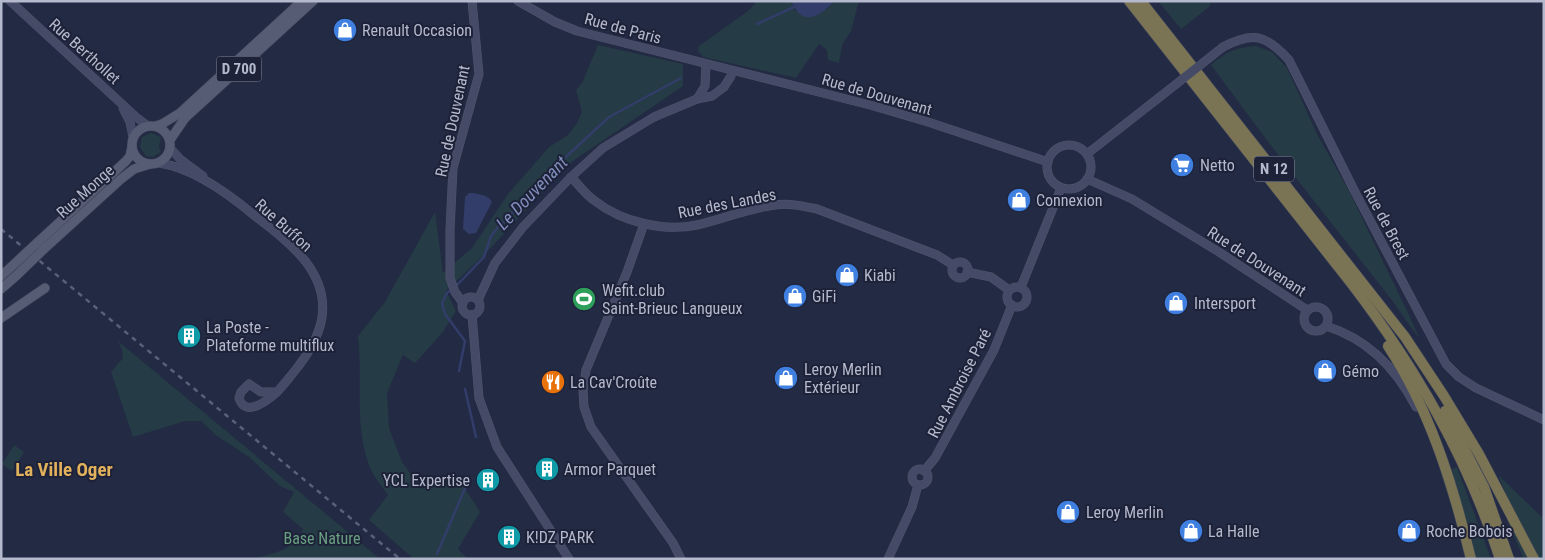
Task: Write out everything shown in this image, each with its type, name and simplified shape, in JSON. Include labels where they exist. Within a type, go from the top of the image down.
[{"type":"highway","name":"N 12","points":[[1129,1],[1386,329],[1413,370],[1456,447],[1477,494],[1500,559]]},
{"type":"highway","name":"N 12","points":[[1141,1],[1406,337],[1476,471],[1494,514],[1509,559]]},
{"type":"highway","points":[[1351,283],[1365,311],[1399,362],[1425,413],[1452,485],[1471,559]]},
{"type":"highway","points":[[1406,337],[1474,446],[1534,559]]},
{"type":"main road","name":"D 700","points":[[152,126],[162,124],[180,114],[302,1]]},
{"type":"main road","name":"D 700","points":[[170,144],[185,118],[313,1]]},
{"type":"main road","points":[[152,126],[165,131],[170,144],[166,157],[154,164],[140,161],[132,147],[134,137],[140,130],[152,126]]},
{"type":"main road","name":"Rue Monge","points":[[42,245],[126,161],[130,156],[132,147]]},
{"type":"main road","name":"Rue Monge","points":[[42,245],[121,178],[142,166],[154,164]]},
{"type":"main road","points":[[1,289],[13,271],[42,245]]},
{"type":"main road","points":[[1,276],[13,271]]},
{"type":"main road","points":[[1,318],[45,288]]},
{"type":"street","name":"Rue Berthollet","points":[[10,1],[119,102],[152,126]]},
{"type":"street","name":"Rue de Douvenant","points":[[463,303],[453,288],[450,278],[449,256],[453,168],[479,74],[472,1]]},
{"type":"street","name":"Rue de Paris","points":[[518,1],[555,22],[577,31],[697,62]]},
{"type":"street","name":"Rue de Brest","points":[[1087,154],[1223,47],[1236,40],[1249,38],[1262,39],[1274,44],[1289,60],[1355,192],[1446,364],[1458,377],[1476,388],[1544,420]]},
{"type":"street","name":"Rue de Douvenant","points":[[697,62],[870,105],[1048,162]]},
{"type":"street","points":[[697,99],[705,86],[706,64]]},
{"type":"street","points":[[478,300],[470,297],[463,303],[464,311],[468,315],[476,313],[480,309],[478,300],[495,263],[522,227],[571,177],[603,148],[654,117],[697,99],[712,96],[724,87],[732,71]]},
{"type":"street","name":"Rue Berthollet","points":[[119,102],[130,122],[134,137]]},
{"type":"street","name":"Rue Buffon","points":[[170,144],[180,159],[253,214],[298,253],[312,273],[321,295],[323,315],[313,346],[276,392],[263,403],[252,407],[244,406],[239,398],[241,392],[249,384],[261,392],[276,392]]},
{"type":"street","points":[[1064,146],[1076,147],[1087,154],[1091,166],[1087,180],[1076,188],[1061,188],[1052,180],[1047,169],[1048,162],[1054,152],[1064,146]]},
{"type":"street","name":"Rue Buffon","points":[[154,164],[174,166],[187,171],[222,191]]},
{"type":"street","name":"Rue des Landes","points":[[571,177],[595,201],[616,213],[644,224],[672,227],[695,226],[775,205],[797,205],[816,209],[937,255],[953,265]]},
{"type":"street","name":"Rue de Douvenant","points":[[1087,180],[1132,198],[1307,310]]},
{"type":"street","points":[[1021,287],[1061,188]]},
{"type":"street","points":[[644,224],[586,370],[583,391],[584,407],[591,427],[673,543],[681,559]]},
{"type":"street","points":[[958,262],[963,263],[967,266],[968,272],[963,277],[955,277],[952,273],[953,265],[958,262]]},
{"type":"street","points":[[968,272],[992,277],[1009,290]]},
{"type":"street","points":[[1014,287],[1021,287],[1026,292],[1026,301],[1018,307],[1012,305],[1007,297],[1009,290],[1014,287]]},
{"type":"street","name":"Rue Ambroise Paré","points":[[924,471],[936,458],[994,350],[1012,305]]},
{"type":"street","points":[[1316,306],[1322,308],[1328,316],[1326,326],[1318,331],[1308,328],[1304,322],[1307,310],[1316,306]]},
{"type":"street","points":[[472,315],[479,398],[497,448],[569,559]]},
{"type":"street","points":[[1326,326],[1343,331],[1360,341],[1388,365],[1406,386],[1440,453]]},
{"type":"street","points":[[917,470],[924,471],[928,475],[927,481],[918,485],[913,482],[912,475],[917,470]]},
{"type":"street","points":[[888,559],[912,507],[918,485]]},
{"type":"green space","points":[[757,1],[791,1],[795,11],[827,9],[834,1],[859,1],[851,31],[842,45],[839,63],[828,60],[827,50],[819,44],[796,78],[703,57],[698,51],[699,46],[748,11]]},
{"type":"green space","points":[[1158,1],[1211,1],[1209,7],[1181,29]]},
{"type":"green space","points":[[598,45],[683,64],[683,86],[570,163],[484,255],[446,291],[456,311],[443,332],[415,363],[403,355],[387,393],[389,428],[402,462],[422,489],[436,485],[455,473],[480,512],[458,549],[468,559],[414,559],[369,520],[388,495],[371,471],[364,447],[360,415],[358,336],[385,302],[435,212],[443,273],[472,248],[508,194],[549,147],[568,135],[582,112],[576,90],[582,83]]},
{"type":"green space","points":[[1256,46],[1272,52],[1287,68],[1317,134],[1349,191],[1420,340],[1391,299],[1281,159],[1211,65],[1232,51]]},
{"type":"green space","points":[[151,133],[161,137],[159,147],[161,152],[153,157],[146,156],[140,147],[142,137]]},
{"type":"green space","name":"Base Nature","points":[[118,341],[380,559],[255,559],[283,550],[295,542],[299,536],[303,529],[283,512],[294,492],[280,486],[249,457],[217,436],[201,421],[185,421],[133,437],[111,372],[123,358]]},
{"type":"green space","points":[[14,445],[24,452],[12,471],[2,464]]},
{"type":"green space","points":[[1457,467],[1491,559],[1465,559],[1441,474]]},
{"type":"green space","points":[[1498,475],[1544,519],[1544,559],[1524,559],[1507,520],[1515,515]]},
{"type":"water","points":[[791,1],[834,1],[823,12],[811,17],[805,17],[795,9]]},
{"type":"water","points":[[469,193],[485,196],[492,202],[476,233],[469,234],[463,229],[465,197]]},
{"type":"waterway","name":"Le Douvenant","points":[[757,24],[794,7]]},
{"type":"waterway","name":"Le Douvenant","points":[[459,371],[465,341],[445,314],[442,303],[447,293],[484,257],[491,236],[527,195],[609,117],[681,78]]},
{"type":"waterway","name":"Le Douvenant","points":[[465,389],[476,437]]},
{"type":"waterway","points":[[437,554],[466,486]]},
{"type":"railway","points":[[1,229],[400,559]]},
{"type":"place","name":"Renault Occasion","points":[[345,30]]},
{"type":"place","name":"Netto","points":[[1182,165]]},
{"type":"place","name":"Connexion","points":[[1019,200]]},
{"type":"place","name":"Kiabi","points":[[847,275]]},
{"type":"place","name":"GiFi","points":[[795,296]]},
{"type":"place","name":"Wefit.club Saint-Brieuc Langueux","points":[[584,299]]},
{"type":"place","name":"Intersport","points":[[1176,303]]},
{"type":"place","name":"La Poste - Plateforme multiflux","points":[[189,336]]},
{"type":"place","name":"Gémo","points":[[1325,371]]},
{"type":"place","name":"Leroy Merlin Extérieur","points":[[786,378]]},
{"type":"place","name":"La Cav'Croûte","points":[[553,382]]},
{"type":"place","name":"Armor Parquet","points":[[547,469]]},
{"type":"place","name":"YCL Expertise","points":[[488,480]]},
{"type":"place","name":"Leroy Merlin","points":[[1068,512]]},
{"type":"place","name":"La Halle","points":[[1191,531]]},
{"type":"place","name":"Roche Bobois","points":[[1409,531]]},
{"type":"place","name":"K!DZ PARK","points":[[509,537]]},
{"type":"district","name":"La Ville Oger","points":[[64,469]]}]
